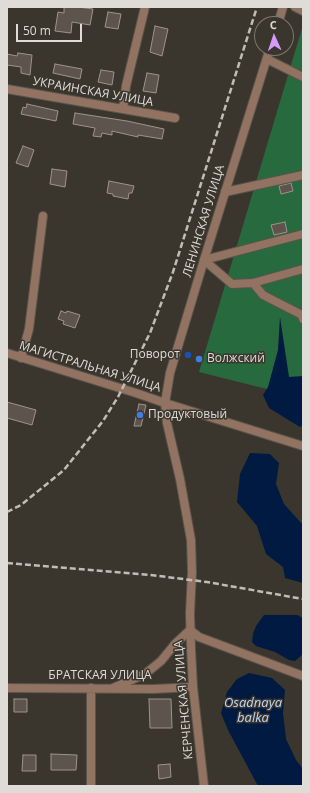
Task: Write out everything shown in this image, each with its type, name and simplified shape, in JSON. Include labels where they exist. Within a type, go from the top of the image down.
[{"type":"street","points":[[123,109],[126,86],[145,7]]},
{"type":"street","points":[[295,7],[303,11]]},
{"type":"street","name":"ЛЕНИНСКАЯ УЛИЦА","points":[[190,613],[192,572],[191,540],[180,479],[167,423],[165,403],[170,373],[268,56]]},
{"type":"street","points":[[267,60],[303,77]]},
{"type":"street","name":"УКРАИНСКАЯ УЛИЦА","points":[[7,89],[175,118]]},
{"type":"street","points":[[225,192],[303,175]]},
{"type":"street","points":[[21,358],[29,329],[43,216]]},
{"type":"street","points":[[204,260],[303,234]]},
{"type":"street","points":[[204,260],[232,284],[253,283],[303,269]]},
{"type":"street","points":[[253,283],[263,295],[302,315],[303,319]]},
{"type":"street","name":"МАГИСТРАЛЬНАЯ УЛИЦА","points":[[7,354],[303,446]]},
{"type":"street","name":"КЕРЧЕНСКАЯ УЛИЦА","points":[[190,613],[193,687],[204,786]]},
{"type":"street","points":[[112,688],[145,674],[161,661],[175,644],[190,630],[199,637],[303,676]]},
{"type":"street","name":"БРАТСКАЯ УЛИЦА","points":[[7,688],[154,689],[193,687]]},
{"type":"street","points":[[91,688],[92,786]]},
{"type":"green space","points":[[303,25],[303,398],[199,372]]},
{"type":"water","points":[[280,317],[289,377],[303,376],[303,425],[300,427],[269,408],[263,395],[268,387],[278,350]]},
{"type":"water","points":[[250,453],[270,454],[279,463],[276,484],[284,504],[303,525],[303,583],[285,578],[283,567],[266,554],[257,526],[237,502],[240,474]]},
{"type":"water","points":[[264,615],[297,615],[303,618],[303,654],[295,661],[289,660],[275,652],[256,646],[252,642],[256,626]]},
{"type":"water","name":"Osadnaya balka","points":[[249,673],[272,678],[285,690],[283,713],[286,739],[296,760],[303,769],[303,786],[258,786],[228,730],[221,713],[227,692],[237,679]]},
{"type":"building","points":[[64,7],[93,9],[90,25],[72,22],[71,33],[55,31],[58,12],[64,13]]},
{"type":"building","points":[[108,12],[121,14],[118,29],[105,27]]},
{"type":"building","points":[[155,26],[168,29],[162,56],[150,52]]},
{"type":"building","points":[[18,53],[32,55],[30,75],[21,73],[21,67],[7,65],[7,54],[17,56]]},
{"type":"building","points":[[55,64],[82,69],[80,79],[53,73]]},
{"type":"building","points":[[101,70],[114,72],[112,85],[98,82]]},
{"type":"building","points":[[147,73],[159,75],[156,93],[143,91]]},
{"type":"building","points":[[27,104],[58,111],[56,121],[21,114],[23,107],[26,108]]},
{"type":"building","points":[[75,113],[127,121],[164,129],[162,139],[138,135],[138,137],[112,131],[112,135],[102,133],[101,137],[93,136],[95,128],[73,124]]},
{"type":"building","points":[[23,146],[34,150],[28,167],[16,163]]},
{"type":"building","points":[[52,169],[67,171],[65,187],[50,184]]},
{"type":"building","points":[[109,181],[134,186],[132,193],[129,193],[128,199],[113,196],[113,194],[107,193]]},
{"type":"building","points":[[291,183],[293,191],[281,194],[279,186]]},
{"type":"building","points":[[285,222],[287,232],[274,235],[271,225]]},
{"type":"building","points":[[61,311],[66,313],[67,311],[80,315],[75,328],[63,324],[64,321],[58,319]]},
{"type":"building","points":[[7,402],[36,410],[32,425],[7,418]]},
{"type":"building","name":"Продуктовый","points":[[139,404],[146,405],[141,426],[134,426]]},
{"type":"building","points":[[14,699],[27,699],[27,712],[14,712]]},
{"type":"building","points":[[149,699],[171,699],[172,728],[150,728]]},
{"type":"building","points":[[51,754],[77,755],[76,770],[51,770]]},
{"type":"building","points":[[23,755],[36,755],[36,771],[22,771]]},
{"type":"building","points":[[170,764],[171,777],[159,779],[158,765]]},
{"type":"railway","points":[[7,512],[21,505],[64,470],[103,421],[118,397],[150,333],[173,272],[257,7]]},
{"type":"railway","points":[[7,563],[151,575],[207,582],[303,599]]},
{"type":"place","name":"Поворот","points":[[188,355]]},
{"type":"place","name":"Волжский","points":[[199,359]]},
{"type":"place","name":"Продуктовый","points":[[140,415]]}]
